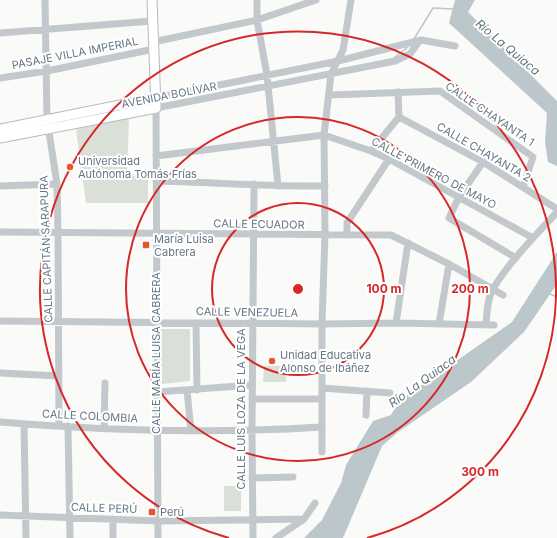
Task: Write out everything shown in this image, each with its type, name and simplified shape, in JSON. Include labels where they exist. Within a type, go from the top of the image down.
[{"type":"main road","name":"CALLE MARÍA LUISA CABRERA","points":[[152,0],[156,108]]},
{"type":"main road","name":"AVENIDA BOLÍVAR","points":[[0,129],[156,98]]},
{"type":"main road","name":"AVENIDA BOLÍVAR","points":[[0,138],[156,108]]},
{"type":"street","name":"CALLE CAPITÁN SARAPURA","points":[[45,0],[47,119],[56,184],[58,233],[59,426]]},
{"type":"street","points":[[257,0],[257,20],[267,75],[275,140],[278,186]]},
{"type":"street","name":"PASAJE VILLA IMPERIAL","points":[[0,78],[47,71],[153,46],[257,20],[316,0]]},
{"type":"street","points":[[322,452],[322,324],[325,235],[324,135],[332,74],[343,50],[351,0]]},
{"type":"street","points":[[0,33],[46,28],[152,21]]},
{"type":"street","name":"AVENIDA BOLÍVAR","points":[[156,98],[338,61],[418,42],[421,40],[428,40],[455,46]]},
{"type":"street","name":"AVENIDA BOLÍVAR","points":[[156,108],[268,87],[404,58],[410,54],[418,42]]},
{"type":"street","name":"CALLE CHAYANTA 1","points":[[330,95],[440,91],[533,157],[523,188]]},
{"type":"street","points":[[372,150],[399,117],[398,92]]},
{"type":"street","name":"CALLE MARÍA LUISA CABRERA","points":[[156,108],[156,431],[160,521],[158,538]]},
{"type":"street","name":"CALLE CHAYANTA 2","points":[[399,117],[483,162],[557,208]]},
{"type":"street","name":"CALLE PRIMERO DE MAYO","points":[[156,156],[324,135],[372,150],[533,238]]},
{"type":"street","points":[[347,235],[347,223],[390,159]]},
{"type":"street","points":[[483,162],[459,197],[449,218],[516,258]]},
{"type":"street","points":[[156,181],[278,186],[325,186]]},
{"type":"street","points":[[0,186],[56,184]]},
{"type":"street","name":"CALLE LUIS LOZA DE LA VEGA","points":[[253,538],[252,323],[254,184]]},
{"type":"street","points":[[486,325],[489,301],[493,289],[516,258],[557,212]]},
{"type":"street","name":"CALLE ECUADOR","points":[[0,232],[391,235],[449,264],[503,295]]},
{"type":"street","points":[[396,323],[408,243]]},
{"type":"street","points":[[439,324],[449,264]]},
{"type":"street","name":"CALLE VENEZUELA","points":[[0,320],[59,322],[322,324],[396,323],[494,325]]},
{"type":"street","points":[[196,323],[197,390]]},
{"type":"street","points":[[0,373],[59,376]]},
{"type":"street","points":[[104,429],[105,383]]},
{"type":"street","points":[[157,392],[252,385]]},
{"type":"street","points":[[322,388],[390,393]]},
{"type":"street","points":[[187,390],[192,431]]},
{"type":"street","points":[[366,415],[367,391]]},
{"type":"street","points":[[252,398],[322,400]]},
{"type":"street","name":"CALLE COLOMBIA","points":[[0,422],[156,431],[252,431],[322,427]]},
{"type":"street","points":[[24,424],[26,538]]},
{"type":"street","points":[[68,426],[70,538]]},
{"type":"street","points":[[252,478],[293,477]]},
{"type":"street","points":[[276,538],[304,519],[315,503]]},
{"type":"street","name":"CALLE PERÚ","points":[[0,515],[160,521],[304,519]]},
{"type":"street","points":[[113,519],[113,538]]},
{"type":"shaded area","name":"Río La Quiaca","points":[[455,0],[475,0],[468,12],[557,101],[557,166],[548,162],[545,142],[547,113],[449,23]]},
{"type":"shaded area","points":[[129,118],[127,176],[148,175],[148,203],[86,203],[76,129]]},
{"type":"shaded area","name":"Río La Quiaca","points":[[557,252],[557,284],[524,332],[471,382],[398,432],[382,446],[343,538],[304,538],[322,520],[341,483],[346,465],[373,421],[391,415],[399,401],[512,322]]},
{"type":"shaded area","points":[[161,329],[190,329],[190,381],[162,384]]},
{"type":"shaded area","points":[[264,366],[286,366],[286,382],[263,382]]},
{"type":"shaded area","points":[[224,486],[241,486],[241,511],[224,511]]},
{"type":"waterway","points":[[414,39],[433,8],[453,9]]},
{"type":"waterway","points":[[395,57],[408,47]]},
{"type":"waterway","points":[[550,294],[557,297]]},
{"type":"place","name":"Universidad Autónoma Tomás Frías","points":[[70,167]]},
{"type":"place","name":"María Luisa Cabrera","points":[[146,245]]},
{"type":"place","name":"Unidad Educativa Alonso de Ibáñez","points":[[272,361]]},
{"type":"place","name":"Perú","points":[[152,512]]}]
